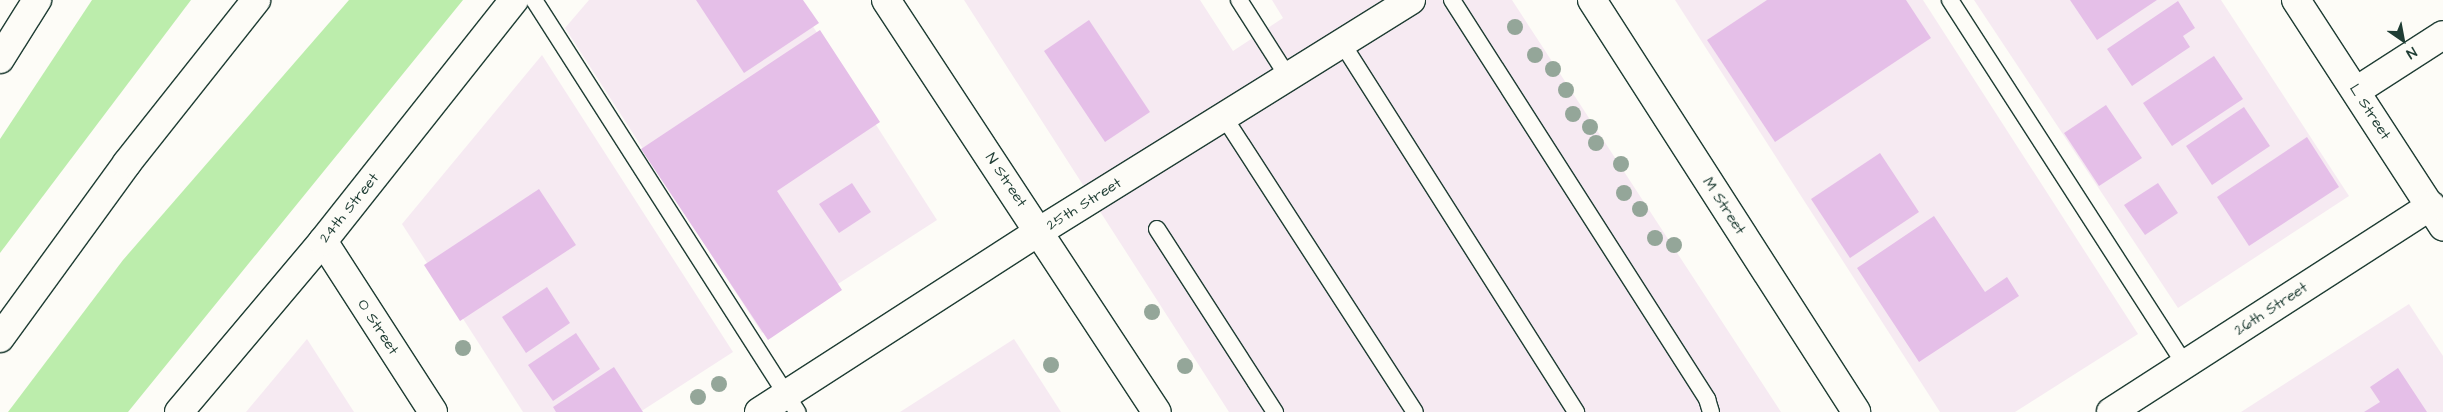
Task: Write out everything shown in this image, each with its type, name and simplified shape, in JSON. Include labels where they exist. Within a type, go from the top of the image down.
[{"type":"main road","points":[[0,59],[38,0]]},
{"type":"main road","points":[[0,338],[127,163],[256,0]]},
{"type":"main road","name":"24th Street","points":[[179,412],[323,242],[514,0]]},
{"type":"main road","name":"N Street","points":[[886,0],[1040,231],[1157,412]]},
{"type":"main road","name":"25th Street","points":[[759,412],[792,403],[1040,231],[1411,0]]},
{"type":"main road","name":"M Street","points":[[1592,0],[1856,412]]},
{"type":"main road","name":"L Street","points":[[2296,0],[2437,216]]},
{"type":"main road","points":[[2356,91],[2443,35]]},
{"type":"main road","name":"26th Street","points":[[2111,412],[2185,365],[2437,216]]},
{"type":"main road","name":"O Street","points":[[323,242],[433,412]]},
{"type":"lane","points":[[534,0],[792,403]]},
{"type":"lane","points":[[1239,0],[1288,77]]},
{"type":"lane","points":[[1452,0],[1707,399],[1711,412]]},
{"type":"lane","points":[[1950,0],[2185,365]]},
{"type":"lane","points":[[1342,43],[1576,412]]},
{"type":"lane","points":[[1224,117],[1415,412]]},
{"type":"lane","points":[[1157,229],[1275,412]]},
{"type":"shaded area","points":[[589,0],[796,0],[937,220],[762,333],[565,28]]},
{"type":"shaded area","points":[[964,0],[1200,0],[1233,51],[1283,18],[1272,0],[1512,0],[1781,412],[1229,412]]},
{"type":"shaded area","points":[[1675,0],[1923,0],[2138,334],[2015,412],[1940,412]]},
{"type":"shaded area","points":[[1974,0],[2221,0],[2349,196],[2178,308]]},
{"type":"shaded area","points":[[542,55],[733,352],[640,412],[523,412],[402,224]]},
{"type":"shaded area","points":[[2409,304],[2443,356],[2443,412],[2241,412]]},
{"type":"shaded area","points":[[307,339],[354,412],[246,412]]},
{"type":"shaded area","points":[[1014,339],[1061,412],[900,412]]},
{"type":"green space","points":[[92,0],[191,0],[0,253],[0,139]]},
{"type":"green space","points":[[349,0],[463,0],[128,412],[8,412],[123,260]]},
{"type":"building","points":[[696,0],[803,0],[819,23],[744,73]]},
{"type":"building","points":[[1767,0],[1906,0],[1931,38],[1775,142],[1707,40]]},
{"type":"building","points":[[2070,0],[2157,0],[2097,40]]},
{"type":"building","points":[[2178,1],[2195,28],[2183,36],[2190,47],[2132,86],[2107,49]]},
{"type":"building","points":[[1089,20],[1150,112],[1105,142],[1044,51]]},
{"type":"building","points":[[820,30],[880,122],[777,191],[842,290],[768,340],[641,149]]},
{"type":"building","points":[[2214,56],[2243,99],[2172,146],[2143,103]]},
{"type":"building","points":[[2106,105],[2142,158],[2099,186],[2064,133]]},
{"type":"building","points":[[2244,107],[2270,146],[2212,185],[2186,146]]},
{"type":"building","points":[[2307,137],[2339,187],[2249,246],[2217,197]]},
{"type":"building","points":[[1880,153],[1919,212],[1850,258],[1811,199]]},
{"type":"building","points":[[852,183],[871,212],[839,233],[819,204]]},
{"type":"building","points":[[2158,183],[2178,213],[2145,235],[2124,205]]},
{"type":"building","points":[[539,189],[576,245],[460,321],[424,265]]},
{"type":"building","points":[[1934,216],[1985,292],[2007,277],[2019,296],[1919,362],[1857,268]]},
{"type":"building","points":[[547,287],[570,323],[526,353],[502,317]]},
{"type":"building","points":[[576,333],[600,369],[553,401],[528,365]]},
{"type":"building","points":[[614,367],[643,412],[556,412],[553,407]]},
{"type":"building","points":[[2398,368],[2427,412],[2364,412],[2380,402],[2370,387]]}]
